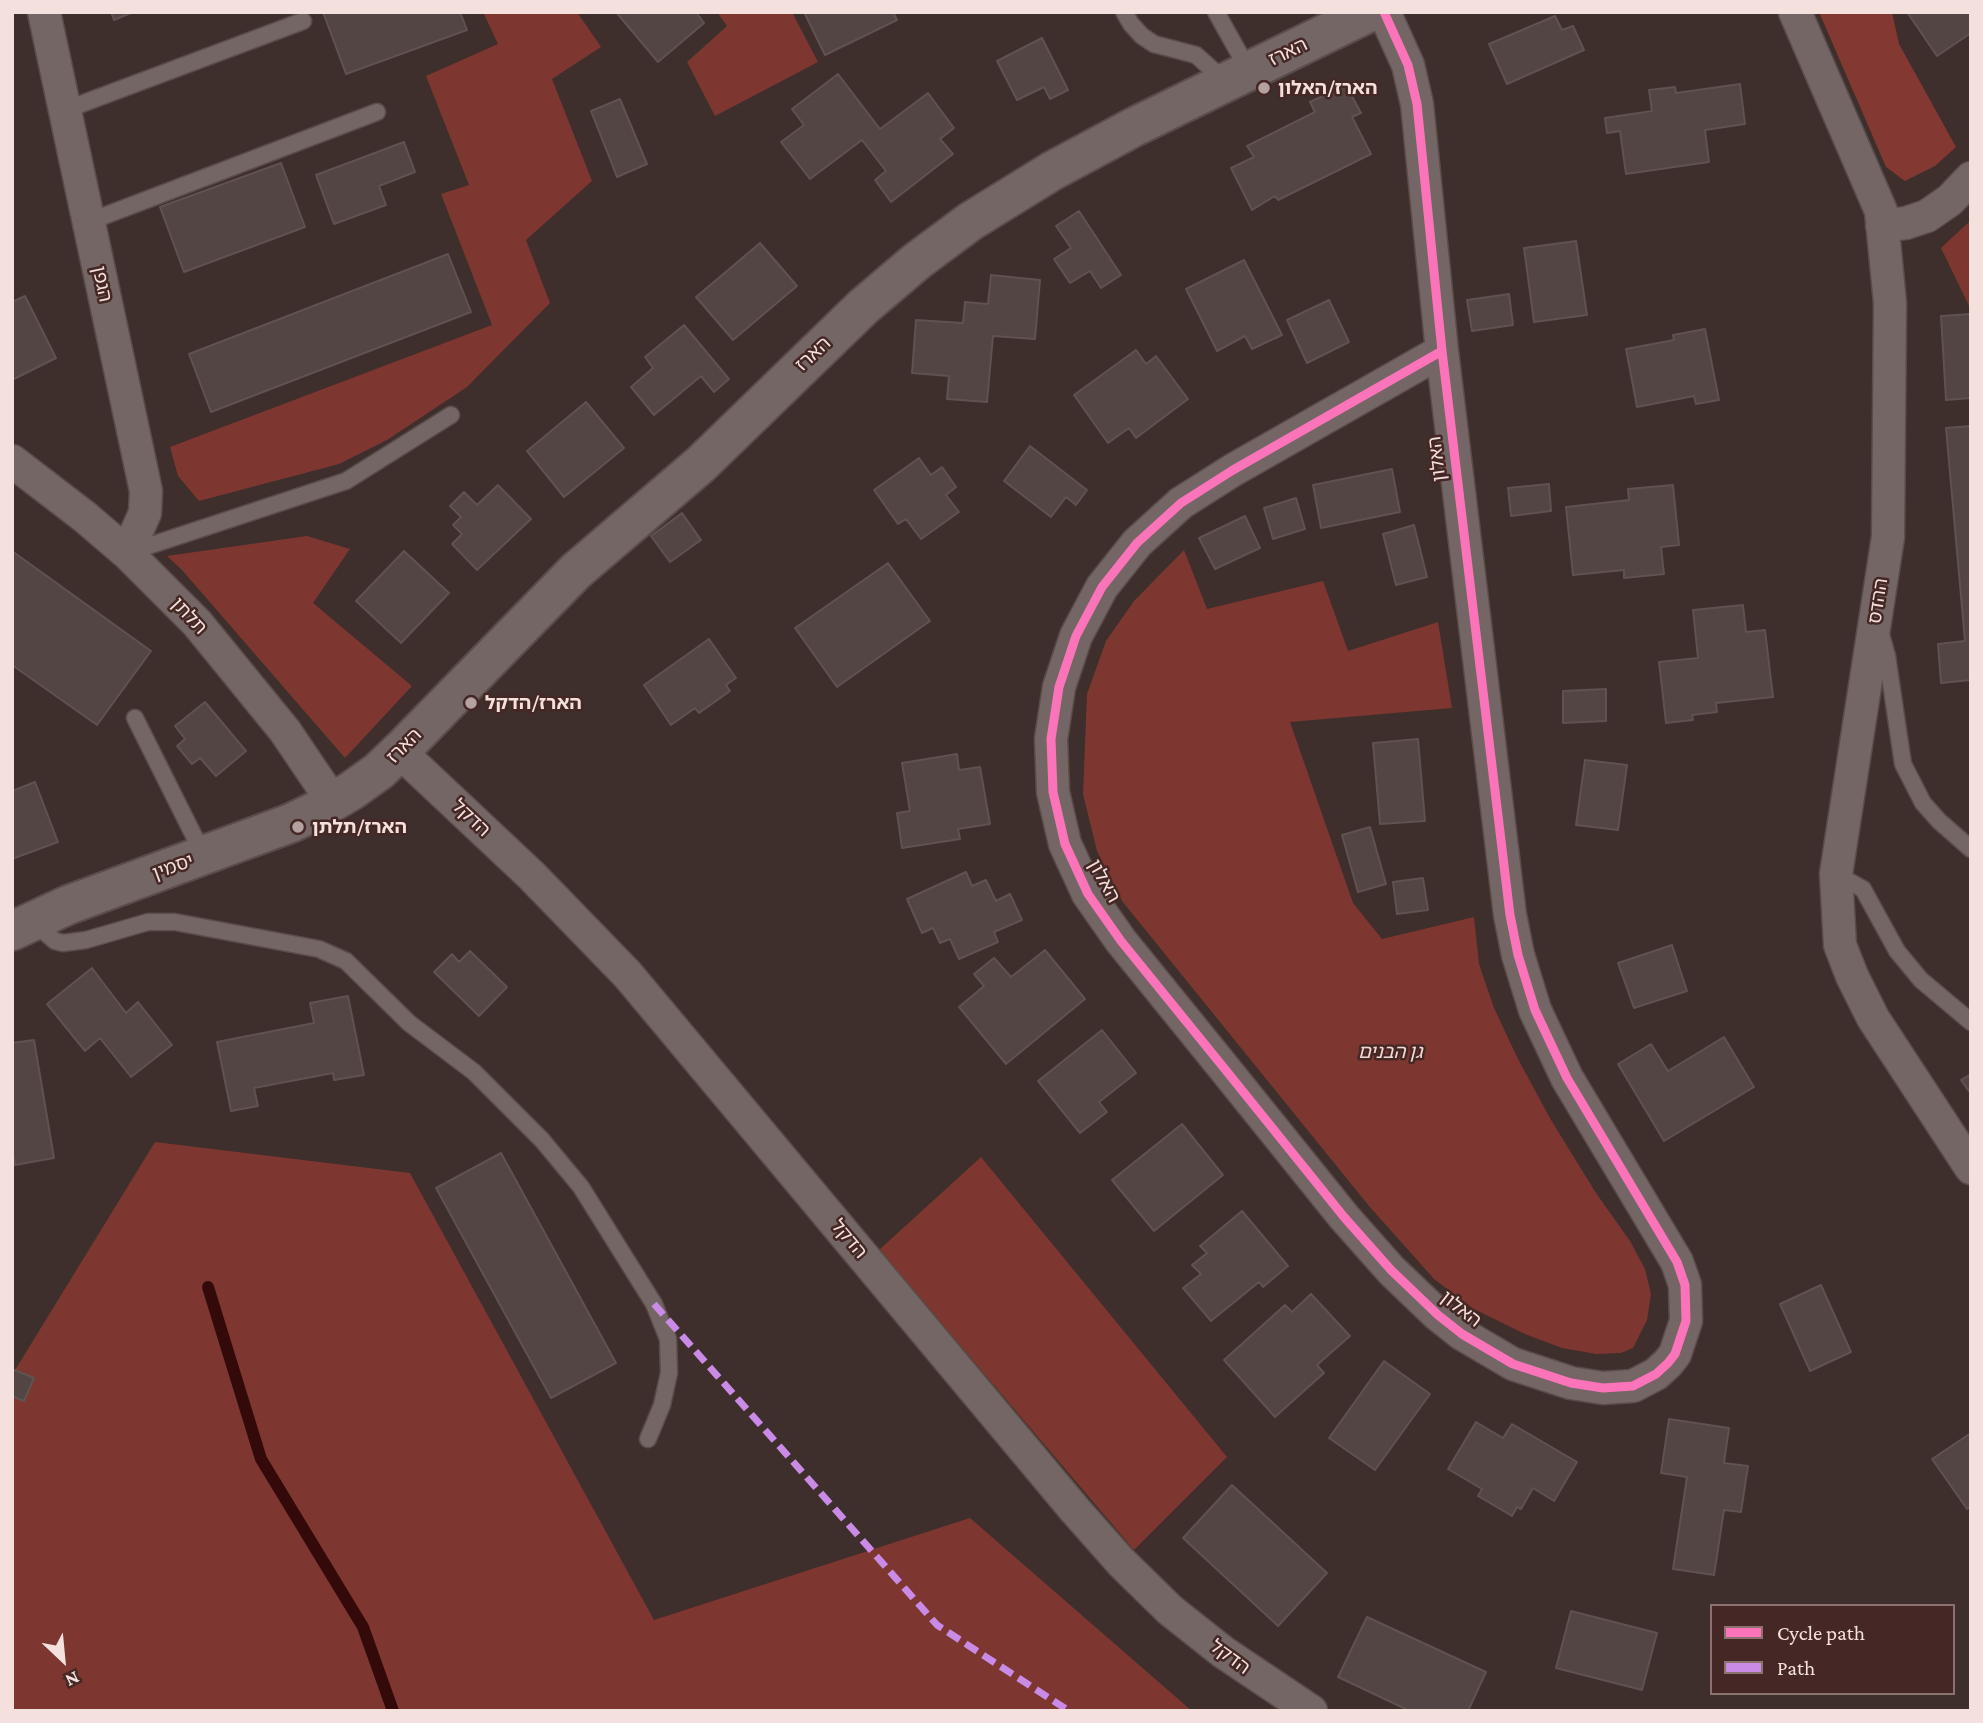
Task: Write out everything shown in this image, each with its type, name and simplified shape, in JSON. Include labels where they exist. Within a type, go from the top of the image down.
[{"type":"street","name":"הגפן","points":[[44,12],[146,491],[145,513],[127,553]]},
{"type":"street","name":"הארז","points":[[333,802],[379,771],[576,571],[681,482],[863,307],[917,261],[971,221],[1052,171],[1370,12]]},
{"type":"street","name":"האלון","points":[[1384,12],[1408,65],[1417,104],[1442,351],[1510,915],[1522,974],[1542,1027],[1567,1078],[1677,1262],[1685,1285],[1686,1321],[1675,1354],[1656,1374],[1633,1386],[1603,1388],[1571,1383],[1513,1364],[1462,1334],[1391,1270],[1335,1206],[1101,913],[1088,894],[1065,844],[1053,792],[1051,739],[1059,687],[1071,648],[1102,587],[1137,543],[1181,503],[1233,470],[1442,351]]},
{"type":"street","name":"ההדס","points":[[1795,12],[1881,211],[1890,303],[1888,537],[1836,874],[1840,945],[1873,1018],[1971,1168]]},
{"type":"street","points":[[1882,226],[1896,226],[1927,216],[1968,189]]},
{"type":"street","name":"תלתן","points":[[12,461],[127,553],[189,614],[229,659],[285,731],[333,802]]},
{"type":"street","name":"הדקל","points":[[399,751],[532,876],[634,982],[1121,1562],[1170,1610],[1223,1653],[1311,1711]]},
{"type":"street","name":"יסמין","points":[[22,926],[283,826],[333,802]]},
{"type":"lane","points":[[1124,12],[1130,24],[1154,44],[1196,55],[1238,77]]},
{"type":"lane","points":[[1216,12],[1238,77]]},
{"type":"lane","points":[[65,110],[303,21]]},
{"type":"lane","points":[[88,222],[377,113]]},
{"type":"lane","points":[[127,553],[346,481],[451,415]]},
{"type":"lane","points":[[1876,617],[1887,656],[1903,764],[1923,803],[1971,849]]},
{"type":"lane","points":[[135,718],[204,856]]},
{"type":"lane","points":[[1836,874],[1863,890],[1897,951],[1921,981],[1971,1022]]},
{"type":"lane","points":[[22,926],[63,943],[86,940],[148,922],[175,922],[319,949],[346,961],[409,1023],[474,1072],[542,1140],[581,1187],[654,1304],[668,1339],[669,1373],[662,1405],[648,1439]]},
{"type":"green space","points":[[483,12],[577,12],[601,47],[552,79],[592,181],[526,240],[550,303],[467,387],[387,440],[339,464],[199,501],[178,476],[170,447],[492,325],[441,194],[469,185],[426,76],[498,44]]},
{"type":"green space","points":[[717,12],[792,12],[818,62],[715,116],[687,62],[727,26]]},
{"type":"green space","points":[[1971,220],[1971,310],[1941,248]]},
{"type":"green space","points":[[307,536],[350,549],[313,603],[412,686],[345,758],[167,556]]},
{"type":"green space","name":"גן הבנים","points":[[1184,550],[1207,609],[1323,581],[1348,651],[1438,622],[1452,708],[1290,722],[1353,903],[1382,939],[1474,917],[1479,964],[1494,1008],[1518,1059],[1551,1120],[1596,1193],[1630,1241],[1645,1269],[1651,1294],[1647,1320],[1633,1348],[1621,1353],[1596,1354],[1562,1348],[1525,1334],[1474,1309],[1434,1279],[1369,1206],[1122,901],[1097,851],[1083,794],[1087,694],[1106,641],[1134,601]]},
{"type":"green space","points":[[155,1142],[410,1173],[654,1620],[970,1518],[1192,1711],[12,1711],[12,1375]]},
{"type":"green space","points":[[981,1157],[1227,1457],[1134,1550],[879,1250]]},
{"type":"shaded area","points":[[1819,12],[1892,12],[1899,44],[1956,147],[1935,166],[1905,181],[1886,167]]},
{"type":"building","points":[[111,12],[133,12],[114,20]]},
{"type":"building","points":[[323,12],[460,12],[467,30],[346,74]]},
{"type":"building","points":[[616,12],[696,12],[704,23],[658,62]]},
{"type":"building","points":[[804,12],[893,12],[897,20],[825,55]]},
{"type":"building","points":[[1907,12],[1971,12],[1971,33],[1937,56]]},
{"type":"building","points":[[1555,16],[1562,30],[1573,26],[1584,50],[1507,84],[1489,44]]},
{"type":"building","points":[[1042,38],[1068,90],[1050,99],[1044,87],[1017,100],[997,61]]},
{"type":"building","points":[[838,74],[880,129],[928,93],[954,128],[940,139],[953,154],[891,202],[875,180],[886,171],[862,140],[810,179],[781,142],[804,125],[792,109]]},
{"type":"building","points":[[1740,84],[1745,124],[1705,130],[1709,162],[1626,174],[1620,131],[1607,133],[1605,118],[1652,111],[1649,90],[1675,87],[1676,93]]},
{"type":"building","points":[[1346,85],[1361,113],[1352,117],[1371,154],[1278,200],[1275,196],[1252,210],[1231,168],[1254,157],[1247,146],[1315,112],[1310,102]]},
{"type":"building","points":[[620,99],[647,164],[617,177],[591,111]]},
{"type":"building","points":[[404,142],[415,172],[379,186],[386,205],[334,224],[316,175]]},
{"type":"building","points":[[281,163],[305,227],[184,272],[160,207]]},
{"type":"building","points":[[1079,211],[1121,275],[1101,288],[1090,271],[1070,283],[1054,259],[1071,248],[1056,226]]},
{"type":"building","points":[[1576,241],[1587,315],[1534,322],[1524,248]]},
{"type":"building","points":[[760,243],[797,286],[733,340],[696,297]]},
{"type":"building","points":[[448,254],[471,312],[211,412],[189,354]]},
{"type":"building","points":[[1244,260],[1282,335],[1252,349],[1245,336],[1217,351],[1186,289]]},
{"type":"building","points":[[991,275],[1040,280],[1035,339],[993,336],[987,402],[947,399],[949,376],[912,373],[916,320],[963,323],[965,302],[988,304]]},
{"type":"building","points":[[1509,294],[1513,325],[1472,331],[1467,300]]},
{"type":"building","points":[[25,296],[56,358],[12,380],[12,302]]},
{"type":"building","points":[[1329,300],[1349,342],[1307,363],[1287,320]]},
{"type":"building","points":[[1971,314],[1971,398],[1946,400],[1941,316]]},
{"type":"building","points":[[684,325],[729,379],[714,392],[701,376],[654,415],[631,387],[653,368],[645,357]]},
{"type":"building","points":[[1705,329],[1719,400],[1696,404],[1694,396],[1637,407],[1626,349],[1674,340],[1673,335]]},
{"type":"building","points":[[1136,350],[1146,364],[1156,356],[1188,399],[1136,438],[1129,428],[1108,443],[1074,395]]},
{"type":"building","points":[[586,402],[624,448],[564,497],[527,451]]},
{"type":"building","points":[[1971,426],[1971,680],[1941,683],[1938,644],[1965,641],[1946,428]]},
{"type":"building","points":[[1030,446],[1087,490],[1076,505],[1066,497],[1051,517],[1004,481]]},
{"type":"building","points":[[919,458],[931,475],[942,467],[956,487],[946,495],[959,512],[921,539],[906,519],[898,524],[874,490]]},
{"type":"building","points":[[1392,469],[1400,512],[1321,528],[1313,485]]},
{"type":"building","points":[[1549,484],[1551,511],[1511,516],[1508,488]]},
{"type":"building","points":[[498,485],[531,519],[477,570],[452,544],[462,534],[453,525],[461,517],[450,506],[464,492],[477,505]]},
{"type":"building","points":[[1673,485],[1679,545],[1661,547],[1664,574],[1624,578],[1624,570],[1573,575],[1566,507],[1629,500],[1628,489]]},
{"type":"building","points":[[1296,498],[1305,529],[1273,539],[1264,508]]},
{"type":"building","points":[[682,513],[701,540],[670,562],[651,536]]},
{"type":"building","points":[[1245,516],[1260,548],[1215,569],[1199,538]]},
{"type":"building","points":[[1414,525],[1427,577],[1396,585],[1383,534]]},
{"type":"building","points":[[12,551],[151,651],[97,725],[12,665]]},
{"type":"building","points":[[404,551],[449,593],[401,643],[356,601]]},
{"type":"building","points":[[888,563],[930,621],[837,687],[795,628]]},
{"type":"building","points":[[1743,605],[1746,632],[1765,630],[1773,697],[1716,703],[1717,712],[1692,715],[1693,720],[1666,723],[1659,662],[1698,658],[1693,610]]},
{"type":"building","points":[[709,639],[736,678],[726,685],[730,691],[699,713],[695,708],[671,725],[644,685]]},
{"type":"building","points":[[1606,689],[1606,721],[1563,723],[1563,691]]},
{"type":"building","points":[[205,702],[246,751],[216,776],[200,758],[192,764],[177,746],[185,739],[175,726]]},
{"type":"building","points":[[1418,739],[1425,821],[1380,824],[1373,743]]},
{"type":"building","points":[[957,754],[959,770],[980,767],[990,824],[958,829],[960,839],[902,848],[897,813],[910,811],[902,763]]},
{"type":"building","points":[[1585,760],[1627,765],[1618,830],[1576,825]]},
{"type":"building","points":[[35,782],[58,842],[12,859],[12,791]]},
{"type":"building","points":[[1370,827],[1386,884],[1358,892],[1342,835]]},
{"type":"building","points":[[966,872],[972,886],[986,880],[996,901],[1010,894],[1022,920],[994,932],[998,942],[959,959],[950,939],[940,943],[933,928],[922,933],[907,899]]},
{"type":"building","points":[[1423,878],[1428,910],[1397,914],[1393,882]]},
{"type":"building","points":[[1672,945],[1687,991],[1634,1008],[1618,963]]},
{"type":"building","points":[[1045,950],[1085,999],[1006,1064],[959,1007],[984,986],[974,974],[994,958],[1011,977]]},
{"type":"building","points":[[470,951],[507,987],[479,1016],[434,972],[452,954],[459,962]]},
{"type":"building","points":[[92,968],[126,1013],[138,1002],[172,1045],[131,1077],[100,1038],[85,1051],[47,1004]]},
{"type":"building","points":[[348,996],[364,1075],[334,1080],[333,1073],[254,1088],[258,1106],[231,1111],[217,1042],[314,1023],[310,1003]]},
{"type":"building","points":[[1102,1030],[1136,1073],[1099,1102],[1107,1112],[1080,1133],[1038,1081]]},
{"type":"building","points":[[1724,1037],[1754,1087],[1664,1141],[1618,1064],[1651,1044],[1668,1071]]},
{"type":"building","points":[[34,1040],[54,1158],[15,1165],[12,1150],[12,1043]]},
{"type":"building","points":[[1971,1074],[1971,1094],[1961,1080]]},
{"type":"building","points":[[1182,1124],[1223,1175],[1154,1231],[1112,1180]]},
{"type":"building","points":[[501,1153],[616,1363],[551,1398],[436,1188]]},
{"type":"building","points":[[1242,1211],[1288,1266],[1263,1287],[1259,1282],[1211,1321],[1183,1288],[1201,1274],[1192,1265],[1207,1253],[1200,1246]]},
{"type":"building","points":[[1821,1285],[1851,1352],[1810,1371],[1780,1304]]},
{"type":"building","points":[[1311,1294],[1350,1336],[1317,1365],[1324,1373],[1275,1417],[1224,1360],[1285,1305],[1292,1312]]},
{"type":"building","points":[[1384,1361],[1430,1394],[1375,1470],[1329,1438]]},
{"type":"building","points":[[12,1369],[34,1378],[24,1401],[12,1396]]},
{"type":"building","points":[[1669,1419],[1729,1428],[1724,1463],[1748,1466],[1741,1512],[1724,1510],[1714,1575],[1673,1569],[1687,1477],[1661,1473]]},
{"type":"building","points":[[1476,1422],[1503,1438],[1512,1424],[1577,1462],[1554,1501],[1533,1488],[1521,1509],[1517,1507],[1512,1516],[1478,1496],[1482,1489],[1448,1469]]},
{"type":"building","points":[[1971,1433],[1971,1506],[1967,1509],[1932,1459]]},
{"type":"building","points":[[1232,1485],[1327,1573],[1278,1626],[1183,1538]]},
{"type":"building","points":[[1571,1611],[1657,1633],[1642,1690],[1556,1668]]},
{"type":"building","points":[[1367,1617],[1486,1672],[1468,1711],[1410,1711],[1338,1677]]},
{"type":"waterway","points":[[208,1287],[261,1459],[363,1627],[393,1711]]},
{"type":"marked path","points":[[654,1304],[937,1625],[1069,1711]]},
{"type":"cycle path","points":[[1384,12],[1408,65],[1417,104],[1442,351],[1510,915],[1518,955],[1535,1010],[1567,1078],[1677,1262],[1685,1285],[1686,1321],[1675,1354],[1656,1374],[1633,1386],[1603,1388],[1571,1383],[1513,1364],[1462,1334],[1391,1270],[1344,1217],[1121,941],[1088,894],[1065,844],[1053,792],[1051,739],[1059,687],[1076,636],[1102,587],[1137,543],[1181,503],[1233,470],[1442,351]]},
{"type":"place","name":"הארז/האלון","points":[[1264,88]]},
{"type":"place","name":"הארז/הדקל","points":[[471,703]]},
{"type":"place","name":"הארז/תלתן","points":[[298,827]]}]
